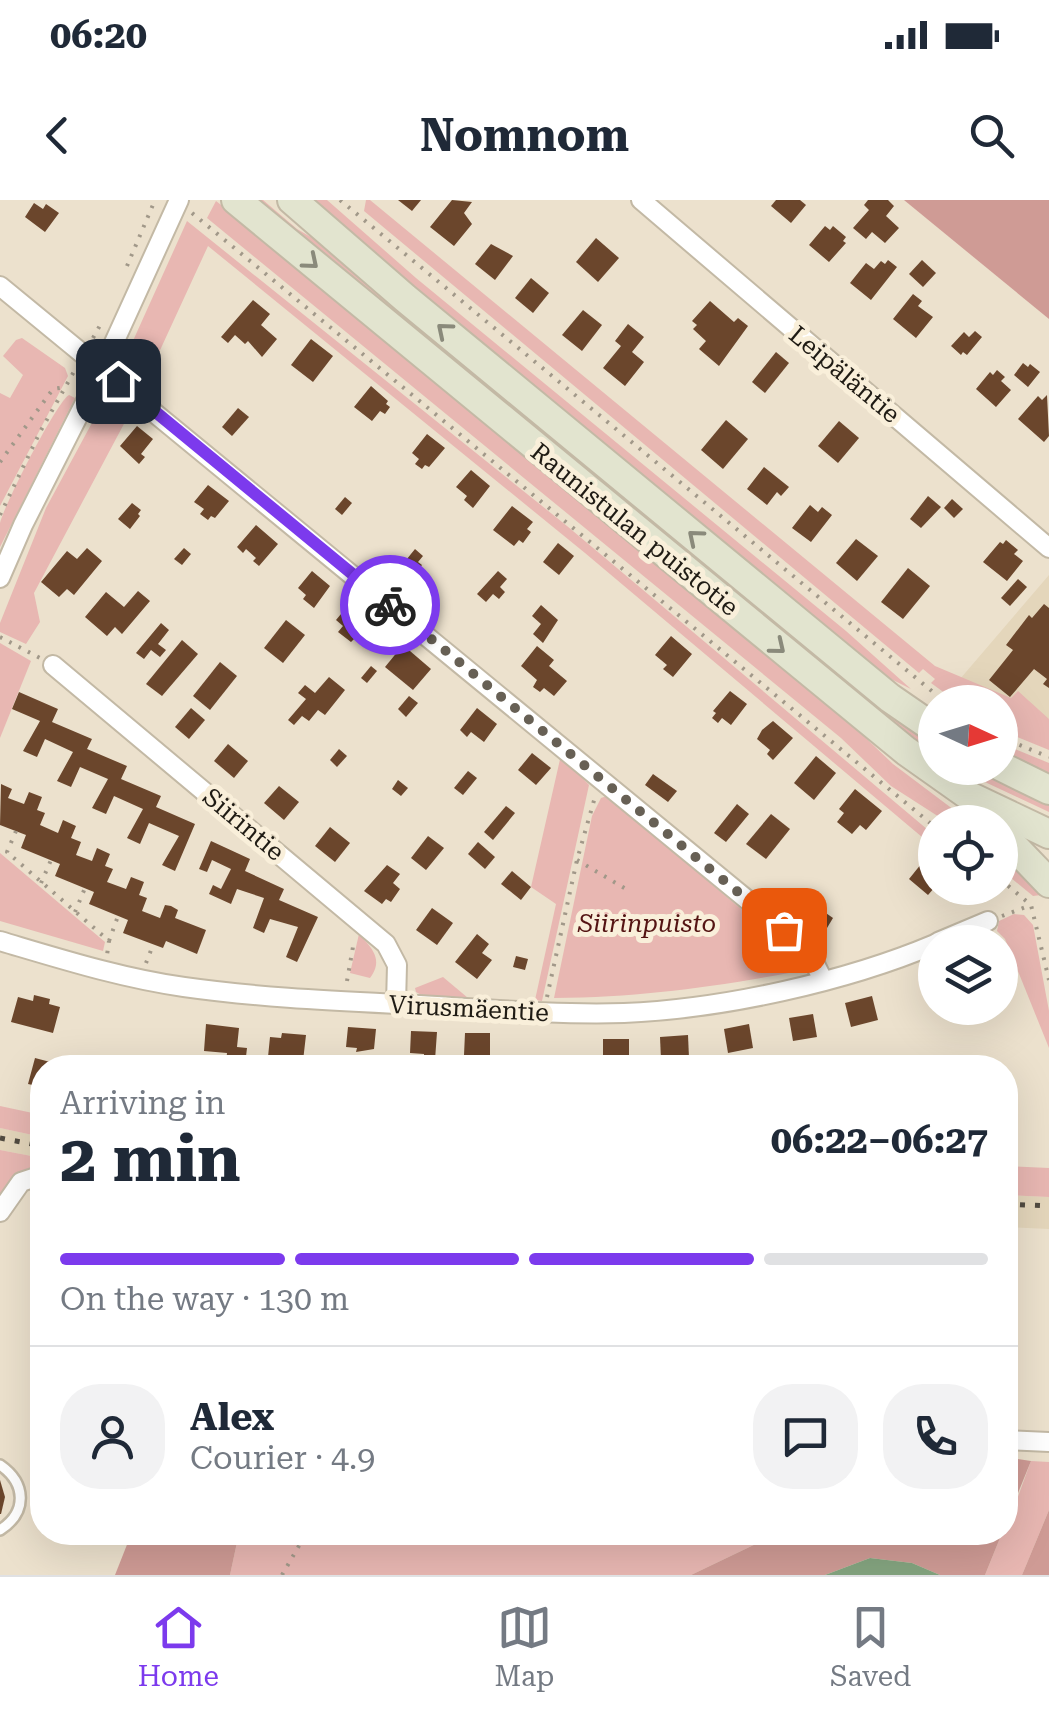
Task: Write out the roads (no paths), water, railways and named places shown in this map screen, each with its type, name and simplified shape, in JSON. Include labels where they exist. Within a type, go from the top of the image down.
[{"type":"main road","name":"Raunistulan puistotie","points":[[236,200],[898,744],[971,797],[1049,834]]},
{"type":"main road","name":"Raunistulan puistotie","points":[[292,200],[875,686],[918,717]]},
{"type":"main road","points":[[1018,775],[1049,790]]},
{"type":"main road","points":[[971,797],[978,805]]},
{"type":"main road","points":[[1018,851],[1049,883]]},
{"type":"street","name":"Leipäläntie","points":[[641,200],[1049,548]]},
{"type":"street","points":[[0,578],[179,201]]},
{"type":"street","points":[[0,286],[784,930],[812,958],[823,980]]},
{"type":"street","name":"Siirintie","points":[[54,665],[386,944],[395,958],[399,977],[396,1004]]},
{"type":"street","name":"Virusmäentie","points":[[979,925],[988,921]]},
{"type":"street","name":"Virusmäentie","points":[[0,941],[91,968],[183,986],[396,1004],[570,1013],[626,1013],[712,1003],[823,980],[918,949]]},
{"type":"street","points":[[0,1212],[21,1182],[30,1179]]},
{"type":"street","points":[[1018,1441],[1049,1442]]},
{"type":"lane","points":[[0,1465],[12,1474],[22,1496],[19,1510],[0,1530]]},
{"type":"railway","points":[[0,1138],[30,1144]]},
{"type":"railway","points":[[1018,1205],[1049,1206]]},
{"type":"park label","name":"Siirinpuisto","points":[[647,923]]}]
